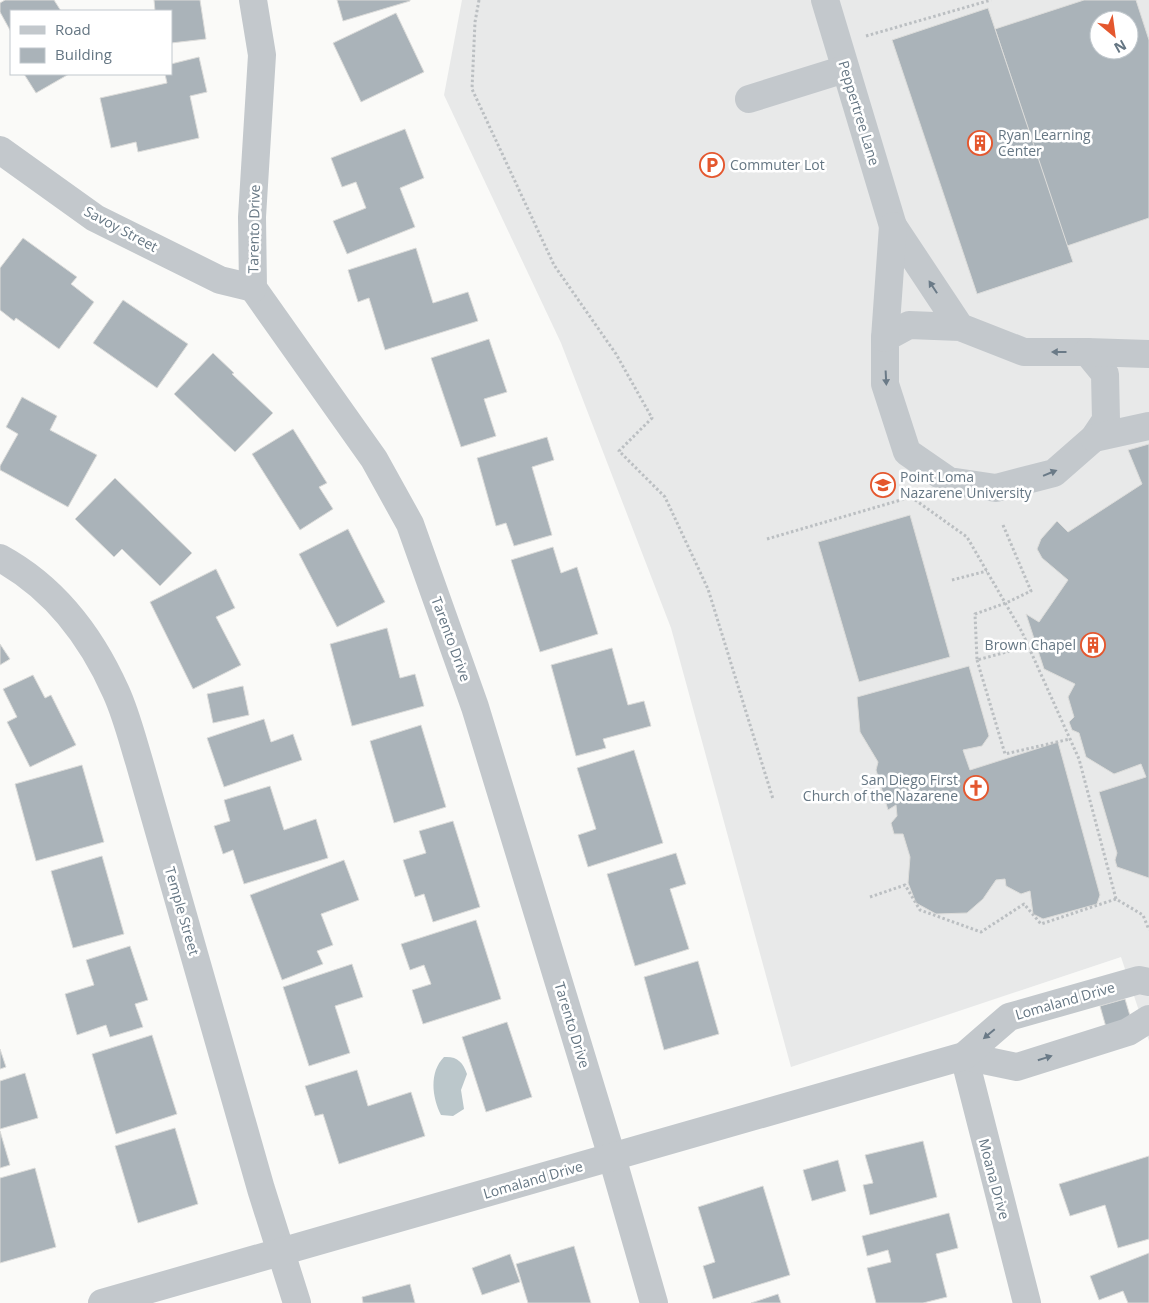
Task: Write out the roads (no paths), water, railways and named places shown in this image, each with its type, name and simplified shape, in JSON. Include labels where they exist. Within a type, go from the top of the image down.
[{"type":"street","name":"Tarento Drive","points":[[252,0],[262,55],[252,217],[253,288],[374,459],[410,524],[475,707],[612,1157],[654,1303]]},
{"type":"street","name":"Peppertree Lane","points":[[825,0],[893,226],[960,327]]},
{"type":"street","points":[[749,100],[845,69]]},
{"type":"street","name":"Savoy Street","points":[[0,150],[95,218],[220,280],[253,288]]},
{"type":"street","name":"Peppertree Lane","points":[[893,226],[885,338],[886,384],[908,452],[949,481],[996,488],[1054,473],[1094,438],[1106,420],[1105,374],[1086,352]]},
{"type":"street","points":[[885,338],[909,325],[960,327],[1024,352],[1149,354]]},
{"type":"street","name":"Peppertree Lane","points":[[1094,438],[1149,426]]},
{"type":"street","name":"Temple Street","points":[[0,558],[46,590],[69,613],[101,660],[117,693],[139,761],[261,1189],[297,1303]]},
{"type":"street","name":"Lomaland Drive","points":[[102,1303],[281,1250],[964,1056],[1009,1018],[1139,980],[1149,982]]},
{"type":"street","name":"Lomaland Drive","points":[[964,1056],[1017,1067],[1128,1032],[1149,1019]]},
{"type":"street","name":"Moana Drive","points":[[964,1056],[1026,1303]]},
{"type":"place","name":"Ryan Learning Center","points":[[980,143]]},
{"type":"place","name":"Commuter Lot","points":[[712,165]]},
{"type":"place","name":"Point Loma Nazarene University","points":[[883,485]]},
{"type":"place","name":"Brown Chapel","points":[[1093,645]]},
{"type":"place","name":"San Diego First Church of the Nazarene","points":[[976,788]]}]
